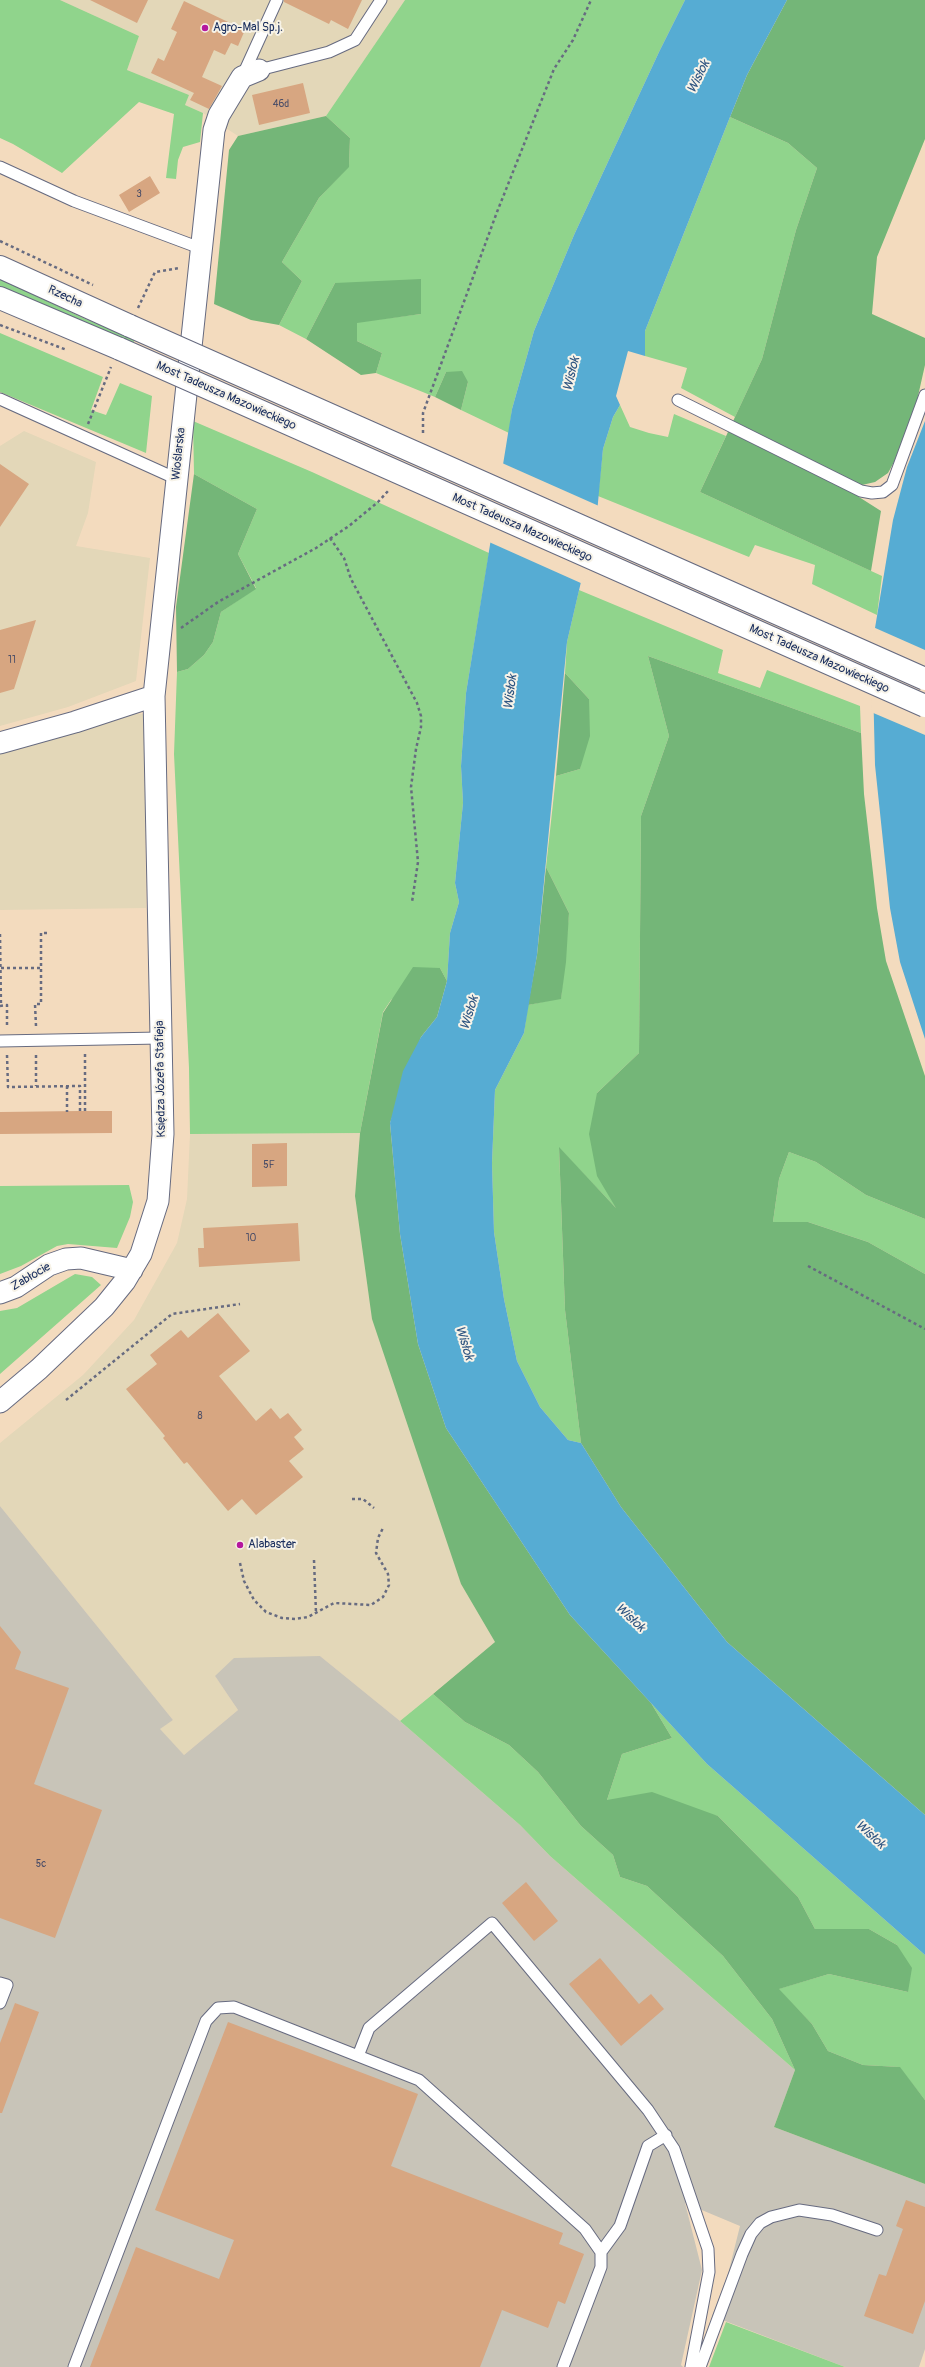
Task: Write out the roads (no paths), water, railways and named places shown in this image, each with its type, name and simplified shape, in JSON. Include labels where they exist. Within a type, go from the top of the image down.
[{"type":"main road","name":"Rzecha","points":[[0,267],[130,316]]},
{"type":"main road","name":"Most Tadeusza Mazowieckiego","points":[[0,298],[112,357],[925,706]]},
{"type":"main road","name":"Most Tadeusza Mazowieckiego","points":[[130,316],[925,679]]},
{"type":"street","name":"Wioślarska","points":[[154,696],[199,256],[214,130],[218,115],[250,74]]},
{"type":"street","points":[[0,743],[75,722],[154,696]]},
{"type":"street","name":"Księdza Józefa Stafieja","points":[[0,1402],[39,1369],[104,1307],[132,1270],[141,1254],[158,1201],[163,1134],[154,696]]},
{"type":"street","name":"Zabłocie","points":[[0,1293],[16,1287],[49,1265],[66,1259],[81,1258],[132,1270]]},
{"type":"lane","points":[[250,74],[276,0]]},
{"type":"lane","points":[[250,74],[329,52],[355,40],[382,0]]},
{"type":"lane","points":[[0,167],[199,256]]},
{"type":"lane","points":[[678,400],[860,491],[883,492],[892,485],[925,396]]},
{"type":"lane","points":[[0,399],[176,479]]},
{"type":"lane","points":[[4,1041],[160,1038]]},
{"type":"lane","points":[[358,2056],[369,2028],[492,1923],[648,2110],[674,2149],[708,2250],[709,2272],[691,2367]]},
{"type":"lane","points":[[0,1983],[7,1985],[0,2003]]},
{"type":"lane","points":[[74,2367],[206,2021],[218,2008],[234,2007],[419,2080],[585,2229],[601,2252],[601,2267],[563,2367]]},
{"type":"lane","points":[[601,2252],[620,2226],[648,2146],[666,2135]]},
{"type":"lane","points":[[700,2367],[742,2254],[751,2234],[760,2223],[771,2217],[799,2210],[832,2215],[876,2230]]},
{"type":"water","name":"Wisłok","points":[[685,0],[787,0],[747,75],[730,117],[645,331],[645,356],[628,351],[616,396],[620,405],[613,417],[603,449],[597,513],[567,642],[537,955],[524,1033],[495,1090],[492,1163],[494,1232],[504,1299],[517,1361],[540,1407],[568,1440],[581,1443],[621,1507],[727,1642],[925,1815],[925,1955],[707,1764],[570,1615],[446,1428],[418,1344],[400,1234],[390,1123],[403,1071],[421,1037],[437,1017],[447,981],[450,933],[459,902],[455,883],[463,803],[461,766],[466,693],[512,409],[534,331],[574,235],[659,52]]},
{"type":"water","points":[[925,421],[925,1039],[900,962],[890,908],[875,765],[873,681],[874,634],[893,520],[907,467]]},
{"type":"place","name":"Agro-Mal Sp.j.","points":[[205,28]]},
{"type":"place","name":"Alabaster","points":[[240,1545]]}]
